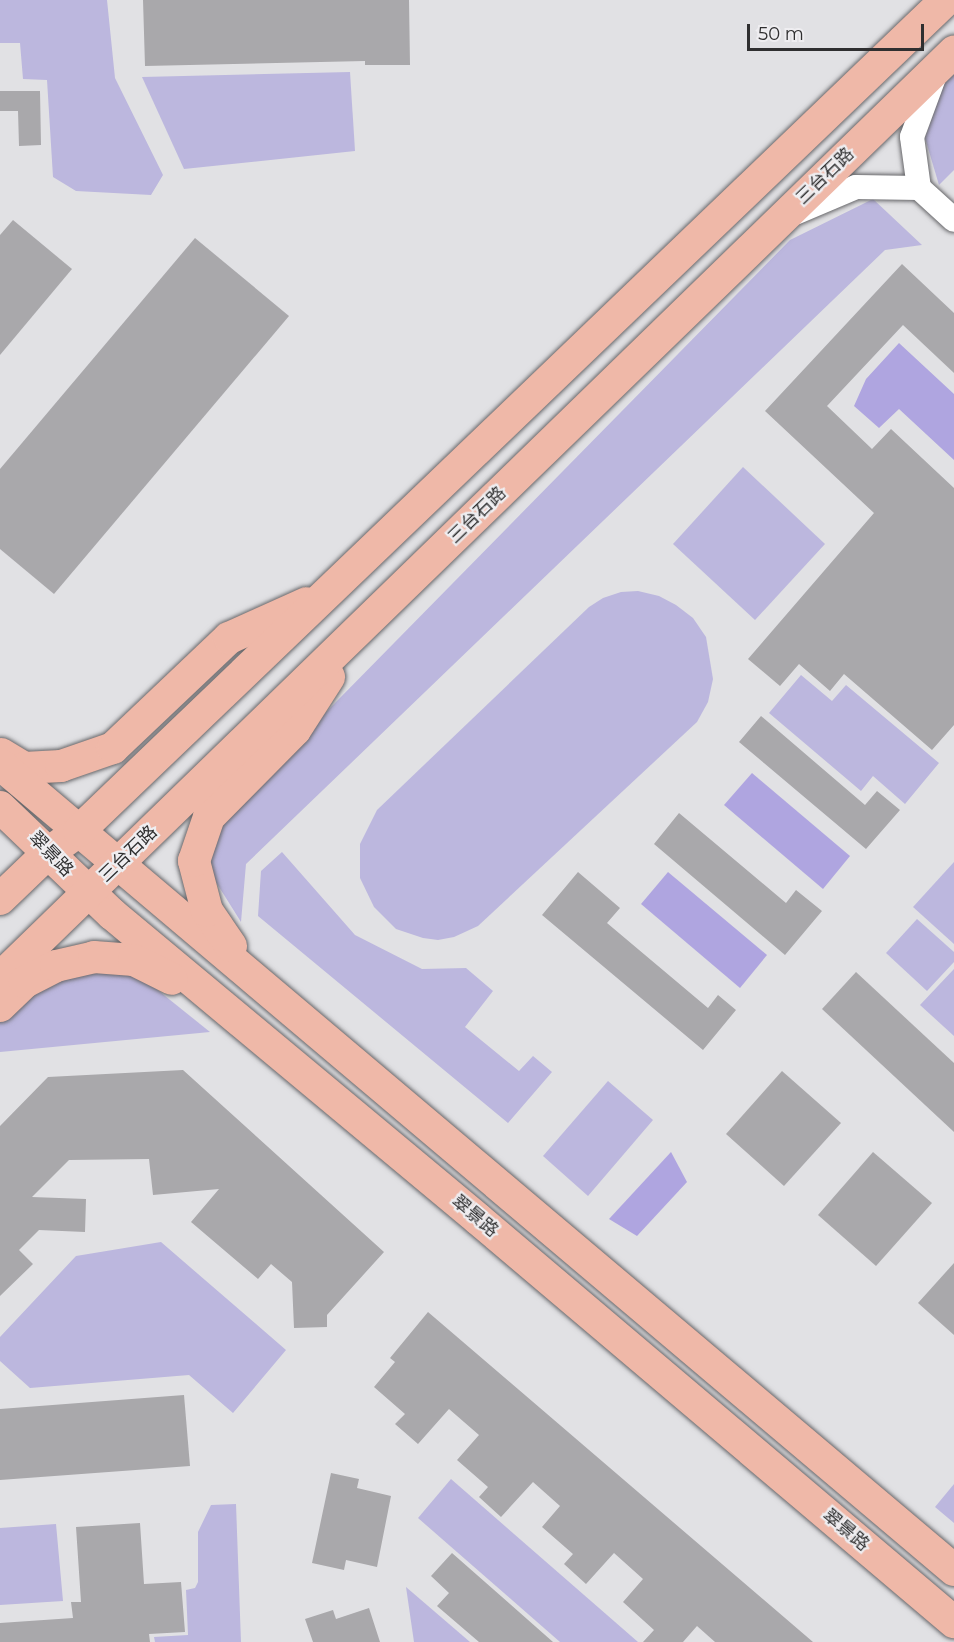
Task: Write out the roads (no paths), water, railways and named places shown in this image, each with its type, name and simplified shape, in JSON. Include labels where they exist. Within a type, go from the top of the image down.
[{"type":"main road","points":[[0,899],[47,854],[79,831],[946,0]]},
{"type":"main road","name":"三台石路","points":[[0,978],[945,61]]},
{"type":"main road","points":[[0,753],[24,768],[68,766],[113,748],[229,639],[329,592]]},
{"type":"main road","points":[[253,978],[207,911],[194,861],[209,817],[295,730],[363,626]]},
{"type":"main road","name":"翠景路","points":[[0,764],[954,1570]]},
{"type":"main road","name":"翠景路","points":[[0,807],[26,829],[47,854],[89,892],[216,1001],[488,1227],[954,1622]]},
{"type":"main road","points":[[0,1006],[25,982],[56,966],[94,957],[134,960],[216,1001]]},
{"type":"street","points":[[945,61],[912,137],[919,188],[954,220]]},
{"type":"street","points":[[781,219],[856,187],[919,188]]}]
